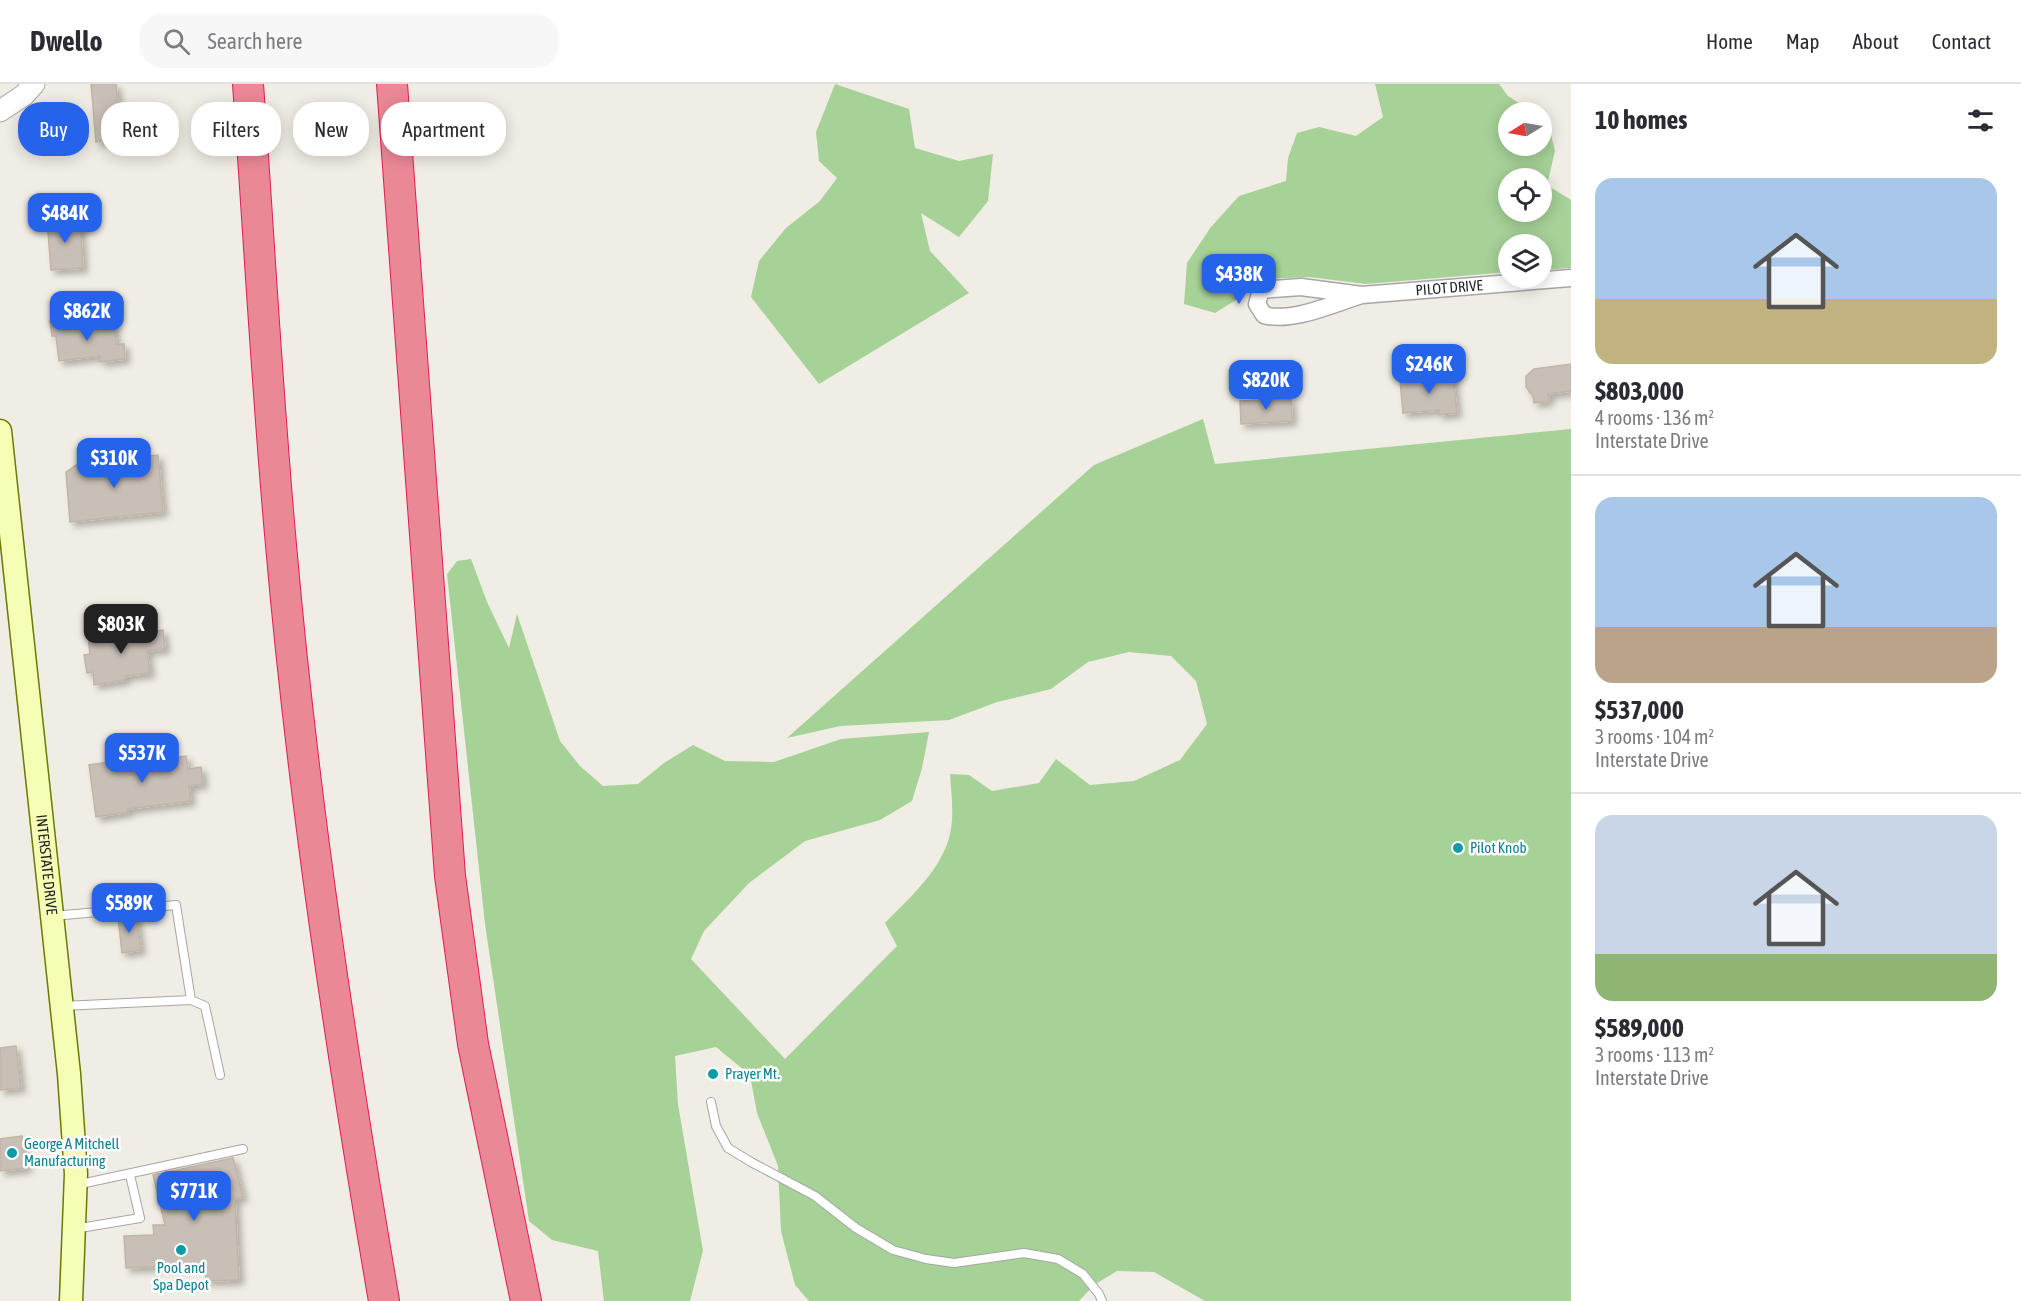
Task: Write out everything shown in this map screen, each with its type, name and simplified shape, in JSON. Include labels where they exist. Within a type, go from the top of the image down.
[{"type":"highway","points":[[248,84],[281,546],[308,801],[348,1093],[384,1301]]},
{"type":"highway","points":[[392,84],[450,876],[473,1044],[526,1301]]},
{"type":"main road","name":"INTERSTATE DRIVE","points":[[1,441],[6,542],[69,1074],[75,1185],[71,1301]]},
{"type":"street","points":[[0,111],[24,95],[34,84]]},
{"type":"street","name":"PILOT DRIVE","points":[[1362,294],[1300,314],[1276,318],[1264,315],[1257,304],[1261,290],[1301,287],[1362,294],[1571,279]]},
{"type":"lane","points":[[52,916],[176,906],[191,1000]]},
{"type":"lane","points":[[62,1006],[191,1000],[205,1006],[220,1075]]},
{"type":"lane","points":[[711,1102],[716,1126],[728,1148],[815,1196],[856,1228],[893,1250],[926,1259],[954,1263],[1024,1253],[1058,1259],[1083,1274],[1099,1294],[1101,1301]]},
{"type":"lane","points":[[75,1185],[243,1149]]},
{"type":"lane","points":[[74,1229],[140,1218],[130,1175]]},
{"type":"green space","points":[[835,84],[909,109],[915,148],[959,161],[993,154],[988,201],[959,237],[921,213],[930,251],[969,293],[819,384],[751,297],[759,261],[786,228],[820,201],[837,178],[819,161],[816,132]]},
{"type":"green space","points":[[1375,84],[1499,84],[1508,96],[1517,102],[1498,102],[1498,156],[1552,156],[1552,139],[1555,151],[1551,168],[1498,168],[1498,222],[1552,222],[1552,188],[1571,200],[1571,268],[1552,269],[1552,234],[1498,234],[1498,273],[1366,284],[1309,277],[1263,279],[1247,293],[1215,313],[1184,304],[1187,263],[1211,227],[1239,196],[1286,181],[1288,158],[1297,133],[1319,127],[1356,136],[1383,117]]},
{"type":"green space","points":[[1203,419],[1215,464],[1571,429],[1571,1301],[1205,1301],[1154,1272],[1117,1271],[1094,1285],[1079,1301],[809,1301],[795,1285],[781,1231],[778,1166],[757,1113],[750,1075],[716,1047],[675,1056],[678,1104],[703,1251],[690,1301],[604,1301],[598,1251],[552,1240],[529,1221],[485,924],[447,574],[457,561],[471,559],[487,602],[509,648],[517,614],[560,741],[580,766],[603,786],[638,784],[664,763],[693,745],[725,761],[774,762],[841,739],[929,732],[922,768],[912,801],[880,820],[805,841],[749,883],[704,931],[691,959],[785,1059],[897,946],[885,923],[928,877],[944,851],[952,821],[950,774],[969,775],[992,791],[1039,783],[1056,759],[1090,785],[1134,781],[1180,760],[1207,724],[1196,681],[1171,656],[1129,652],[1088,662],[1051,689],[997,702],[949,720],[840,726],[787,738],[1094,465]]},
{"type":"building","points":[[91,84],[116,84],[118,102],[101,102],[101,141],[96,142]]},
{"type":"building","points":[[70,217],[70,219],[80,218],[83,268],[51,270],[47,220]]},
{"type":"building","points":[[64,319],[65,325],[85,323],[86,326],[114,323],[116,344],[124,344],[125,359],[100,362],[100,356],[59,361],[56,336],[52,336],[50,321]]},
{"type":"building","points":[[1571,364],[1571,391],[1548,394],[1549,401],[1534,403],[1533,396],[1526,387],[1526,376],[1534,369]]},
{"type":"building","points":[[1453,376],[1457,413],[1439,415],[1439,410],[1403,413],[1400,380]]},
{"type":"building","points":[[1291,399],[1292,421],[1241,424],[1240,401]]},
{"type":"building","points":[[158,455],[163,512],[70,522],[66,472],[79,463]]},
{"type":"building","points":[[123,630],[124,635],[163,630],[165,649],[147,651],[150,673],[126,676],[125,680],[94,685],[93,672],[87,673],[84,655],[90,654],[88,635]]},
{"type":"building","points":[[186,756],[188,769],[201,767],[203,784],[189,786],[191,801],[128,809],[128,812],[96,817],[89,765],[122,760],[123,764]]},
{"type":"building","points":[[136,915],[141,950],[122,953],[118,917]]},
{"type":"building","points":[[16,1046],[21,1088],[0,1090],[0,1048]]},
{"type":"building","name":"George A Mitchell Manufacturing","points":[[22,1136],[27,1168],[0,1171],[0,1139]]},
{"type":"building","points":[[233,1158],[243,1197],[235,1199],[239,1280],[206,1281],[205,1264],[126,1268],[124,1236],[154,1235],[153,1225],[165,1225],[153,1175]]},
{"type":"place","name":"Pilot Knob","points":[[1458,848]]},
{"type":"place","name":"Prayer Mt.","points":[[713,1074]]},
{"type":"place","name":"George A Mitchell Manufacturing","points":[[12,1153]]},
{"type":"place","name":"Pool and Spa Depot","points":[[181,1250]]}]
